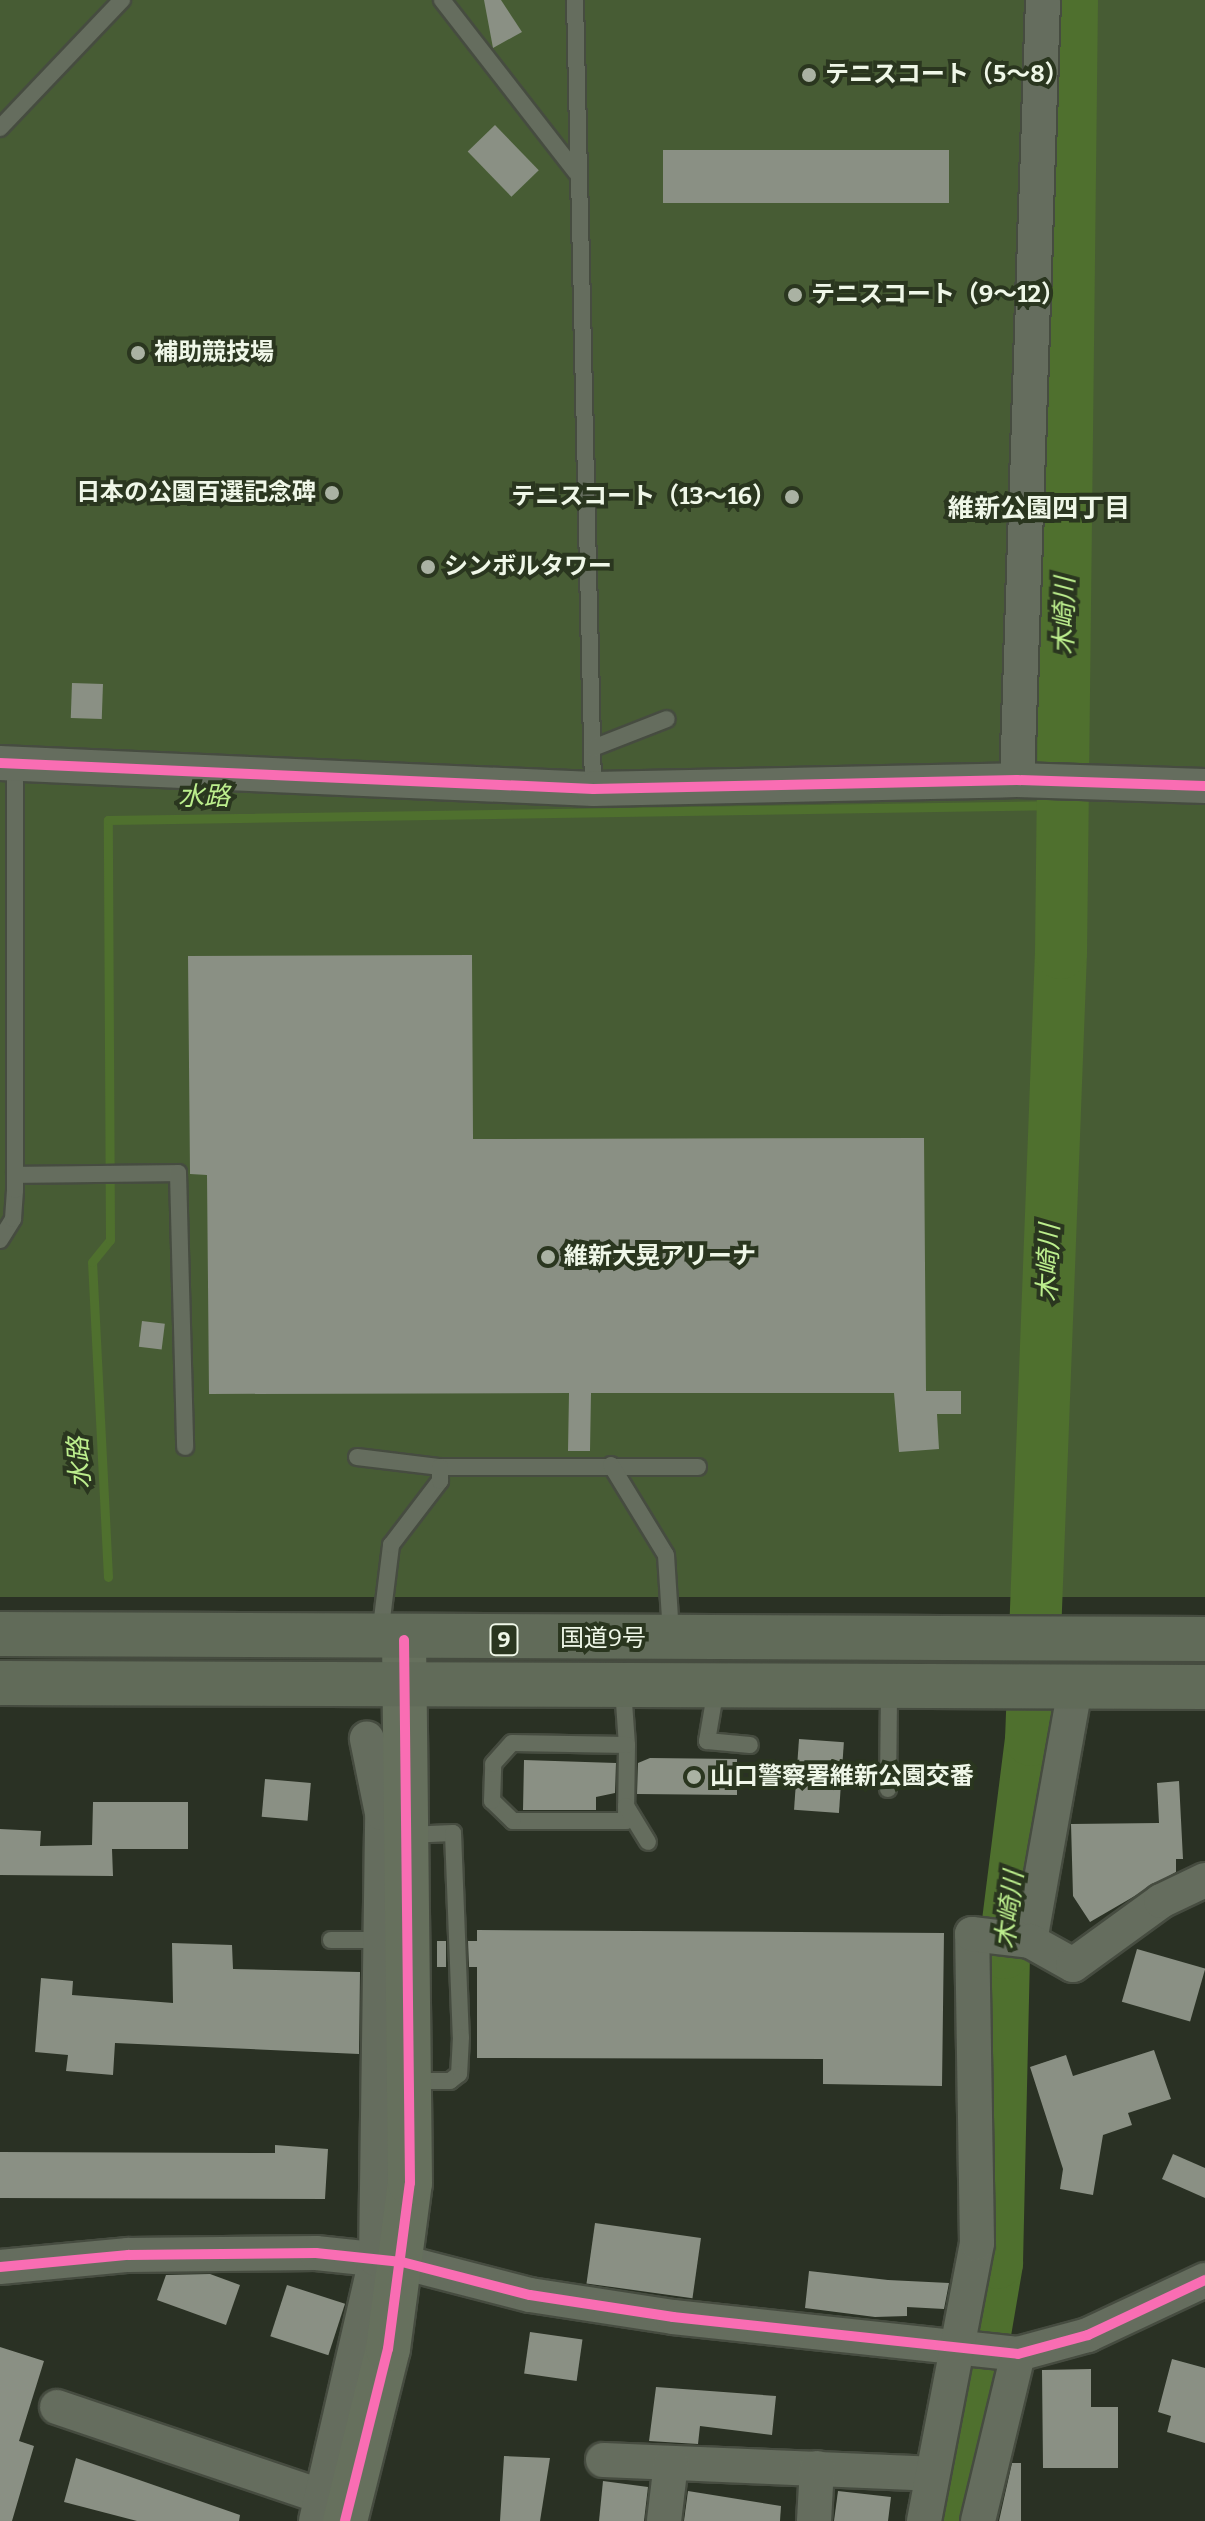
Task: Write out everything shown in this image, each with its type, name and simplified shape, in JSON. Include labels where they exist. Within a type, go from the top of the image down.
[{"type":"highway","name":"国道9号","points":[[0,1634],[392,1640],[1069,1635],[1205,1639]]},
{"type":"highway","name":"国道9号","points":[[0,1683],[716,1688],[889,1682],[1205,1687]]},
{"type":"street","points":[[1017,780],[1043,0]]},
{"type":"street","points":[[8,763],[593,789],[1017,780],[1205,786]]},
{"type":"street","points":[[389,2260],[393,1941],[406,1835],[404,1688],[392,1640]]},
{"type":"street","points":[[1030,1941],[1069,1684]]},
{"type":"street","points":[[57,2407],[333,2511],[389,2260],[408,2081],[382,1813],[367,1739]]},
{"type":"street","points":[[924,2521],[954,2346],[977,2243],[972,1934],[1030,1941],[1073,1965],[1161,1901],[1205,1880]]},
{"type":"street","points":[[0,2267],[128,2255],[389,2260],[573,2302],[1018,2354],[1088,2335],[1205,2280]]},
{"type":"street","points":[[1174,2294],[1205,2309]]},
{"type":"street","points":[[978,2521],[1018,2354]]},
{"type":"street","points":[[603,2460],[932,2474]]},
{"type":"street","points":[[664,2521],[671,2463]]},
{"type":"street","points":[[814,2521],[817,2468]]},
{"type":"lane","points":[[0,128],[122,0]]},
{"type":"lane","points":[[442,0],[576,172]]},
{"type":"lane","points":[[575,0],[576,172],[593,789]]},
{"type":"lane","points":[[593,748],[667,719]]},
{"type":"lane","points":[[0,1240],[13,1219],[15,1175],[8,763]]},
{"type":"lane","points":[[15,1175],[178,1173],[185,1447]]},
{"type":"lane","points":[[357,1457],[440,1467],[698,1467]]},
{"type":"lane","points":[[611,1465],[612,1477],[666,1555],[671,1639]]},
{"type":"lane","points":[[392,1640],[391,1545],[440,1481],[440,1467]]},
{"type":"lane","points":[[888,1789],[889,1682]]},
{"type":"lane","points":[[623,1688],[627,1745],[626,1821],[513,1821],[492,1801],[493,1764],[512,1743],[627,1745]]},
{"type":"lane","points":[[716,1688],[707,1741],[750,1745]]},
{"type":"lane","points":[[626,1806],[648,1842]]},
{"type":"lane","points":[[406,1835],[453,1833],[461,2037],[459,2074],[450,2081],[408,2081]]},
{"type":"lane","points":[[331,1940],[393,1941]]},
{"type":"green space","points":[[0,0],[1205,0],[1205,1597],[0,1597]]},
{"type":"building","points":[[484,0],[501,0],[522,32],[493,48]]},
{"type":"building","points":[[495,125],[539,170],[511,197],[468,151]]},
{"type":"building","points":[[663,150],[949,150],[949,203],[663,203]]},
{"type":"building","points":[[72,683],[103,684],[102,719],[71,718]]},
{"type":"building","points":[[472,955],[473,1139],[924,1138],[926,1391],[961,1391],[961,1414],[937,1414],[939,1449],[899,1452],[894,1393],[591,1393],[590,1451],[568,1451],[569,1393],[209,1394],[207,1175],[190,1174],[188,956]]},
{"type":"building","points":[[142,1321],[165,1324],[162,1350],[139,1347]]},
{"type":"building","points":[[799,1739],[844,1742],[839,1813],[794,1810]]},
{"type":"building","points":[[650,1758],[737,1759],[737,1795],[637,1794],[638,1763]]},
{"type":"building","points":[[524,1760],[616,1763],[615,1793],[596,1797],[596,1810],[523,1810]]},
{"type":"building","points":[[265,1779],[311,1783],[308,1821],[262,1817]]},
{"type":"building","points":[[1179,1781],[1183,1859],[1176,1859],[1176,1872],[1090,1922],[1073,1896],[1071,1824],[1159,1823],[1157,1783]]},
{"type":"building","points":[[93,1802],[188,1802],[188,1849],[112,1849],[113,1876],[0,1875],[0,1829],[41,1831],[40,1846],[92,1845]]},
{"type":"building","points":[[477,1930],[944,1933],[942,2086],[823,2084],[823,2059],[477,2058],[477,1967],[469,1967],[468,1941],[477,1941]]},
{"type":"building","points":[[437,1941],[446,1941],[446,1967],[437,1967]]},
{"type":"building","points":[[172,1943],[232,1945],[233,1969],[360,1972],[359,2054],[115,2043],[113,2075],[66,2071],[68,2055],[35,2052],[41,1978],[73,1981],[72,1995],[173,2003]]},
{"type":"building","points":[[1137,1949],[1205,1968],[1190,2021],[1122,2002]]},
{"type":"building","points":[[1154,2050],[1171,2099],[1128,2113],[1132,2125],[1103,2135],[1093,2195],[1060,2189],[1063,2169],[1030,2067],[1066,2055],[1073,2076]]},
{"type":"building","points":[[275,2145],[328,2149],[325,2199],[0,2198],[0,2152],[275,2153]]},
{"type":"building","points":[[1173,2154],[1205,2168],[1205,2198],[1162,2179]]},
{"type":"building","points":[[595,2223],[701,2238],[692,2298],[587,2283]]},
{"type":"building","points":[[809,2271],[949,2283],[944,2309],[907,2307],[907,2316],[875,2317],[805,2308]]},
{"type":"building","points":[[210,2274],[240,2285],[226,2325],[157,2300],[166,2275]]},
{"type":"building","points":[[287,2285],[345,2304],[328,2355],[270,2336]]},
{"type":"building","points":[[530,2332],[582,2339],[577,2381],[524,2374]]},
{"type":"building","points":[[0,2347],[44,2361],[19,2441],[34,2446],[12,2521],[0,2521]]},
{"type":"building","points":[[1172,2359],[1205,2368],[1205,2443],[1167,2432],[1171,2416],[1158,2412]]},
{"type":"building","points":[[1091,2369],[1091,2407],[1118,2407],[1118,2468],[1043,2468],[1042,2370]]},
{"type":"building","points":[[656,2387],[776,2396],[772,2435],[700,2426],[698,2444],[649,2441]]},
{"type":"building","points":[[504,2456],[550,2458],[540,2521],[500,2521]]},
{"type":"building","points":[[76,2458],[240,2515],[239,2521],[137,2521],[64,2502]]},
{"type":"building","points":[[1012,2463],[1021,2463],[1021,2521],[999,2521]]},
{"type":"building","points":[[603,2481],[648,2487],[644,2521],[599,2521]]},
{"type":"building","points":[[688,2491],[781,2506],[780,2521],[684,2521]]},
{"type":"building","points":[[838,2491],[891,2497],[888,2521],[834,2521]]},
{"type":"waterway","name":"木崎川","points":[[953,2521],[997,2263],[1004,1953],[1031,1740],[1061,953],[1072,0]]},
{"type":"waterway","name":"水路","points":[[108,1577],[92,1262],[110,1240],[108,820],[1063,805]]},
{"type":"cycle path","points":[[0,763],[593,789],[1017,780],[1205,786]]},
{"type":"cycle path","points":[[345,2521],[388,2349],[410,2183],[404,1640]]},
{"type":"cycle path","points":[[0,2267],[128,2255],[316,2253],[402,2262],[530,2295],[673,2317],[1018,2354],[1088,2335],[1205,2280]]},
{"type":"place","name":"テニスコート（5～8）","points":[[809,75]]},
{"type":"place","name":"テニスコート（9～12）","points":[[795,295]]},
{"type":"place","name":"補助競技場","points":[[138,353]]},
{"type":"place","name":"日本の公園百選記念碑","points":[[332,493]]},
{"type":"place","name":"テニスコート（13～16）","points":[[792,497]]},
{"type":"place","name":"シンボルタワー","points":[[428,567]]},
{"type":"place","name":"維新大晃アリーナ","points":[[548,1257]]},
{"type":"place","name":"山口警察署維新公園交番","points":[[694,1777]]},
{"type":"district","name":"維新公園四丁目","points":[[1039,509]]}]
